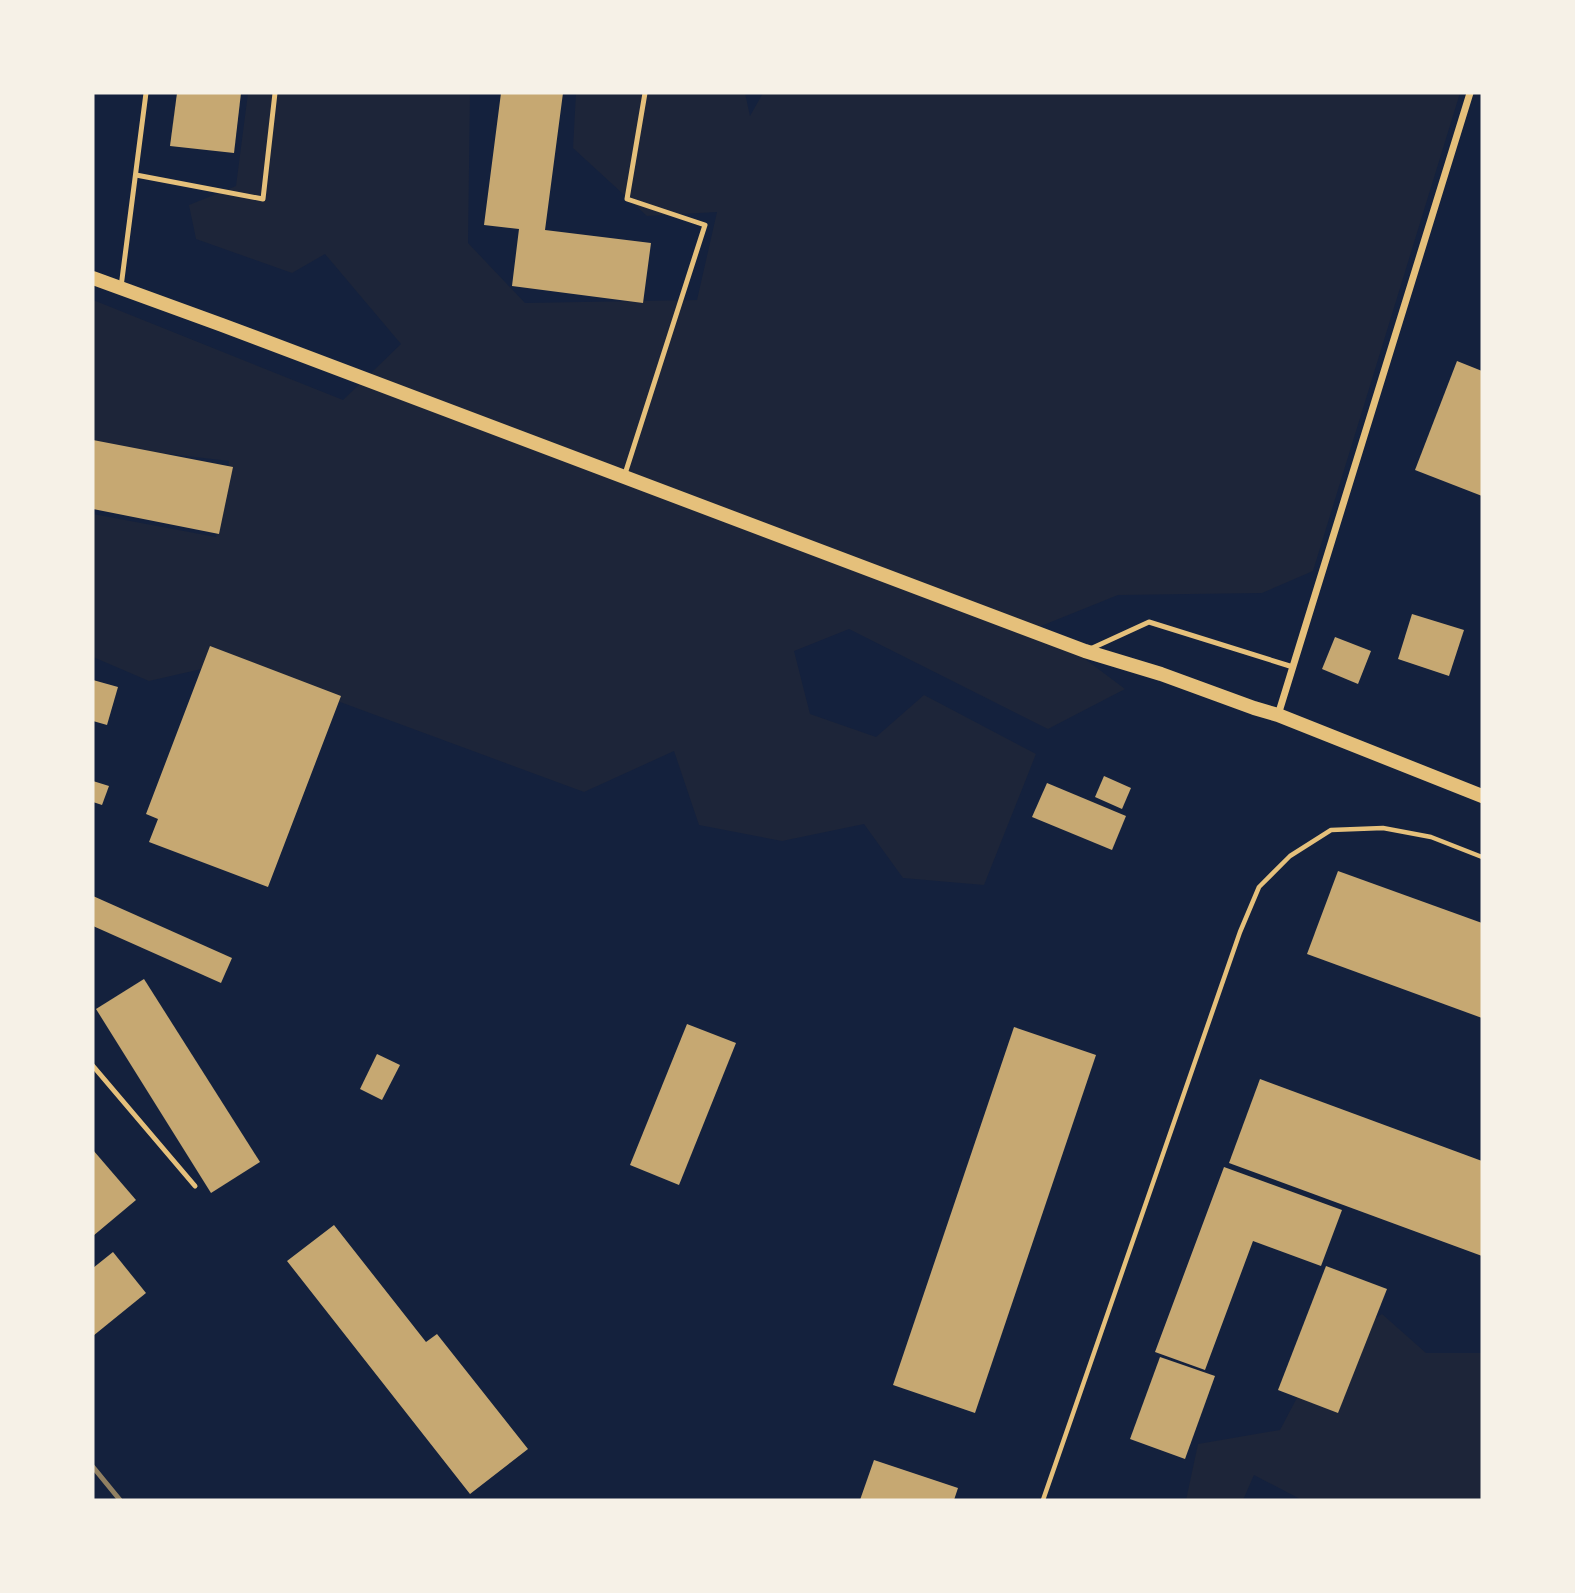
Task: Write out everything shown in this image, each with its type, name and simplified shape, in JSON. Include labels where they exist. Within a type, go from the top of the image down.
[{"type":"main road","points":[[93,278],[1085,650],[1278,715],[1482,796]]},
{"type":"street","points":[[1278,715],[1470,93]]},
{"type":"lane","points":[[121,288],[146,93]]},
{"type":"lane","points":[[136,175],[264,200],[275,93]]},
{"type":"lane","points":[[624,477],[705,225],[627,199],[645,93]]},
{"type":"lane","points":[[1085,650],[1149,622],[1293,667]]},
{"type":"lane","points":[[93,1066],[195,1186]]},
{"type":"path","points":[[1043,1500],[1240,932],[1259,887],[1290,856],[1331,830],[1383,828],[1431,837],[1482,857]]},
{"type":"shaded area","points":[[248,93],[470,93],[468,243],[525,303],[697,300],[717,212],[647,216],[573,148],[576,93],[745,93],[750,116],[763,93],[1460,93],[1313,571],[1262,593],[1118,595],[1041,626],[1125,689],[1048,729],[849,629],[794,651],[810,714],[876,737],[924,695],[1036,754],[984,885],[903,878],[864,824],[782,841],[699,825],[674,751],[584,792],[232,662],[149,681],[93,657],[93,514],[216,537],[229,461],[93,445],[93,300],[343,400],[401,344],[325,254],[292,273],[196,239],[189,205],[236,186]]},
{"type":"shaded area","points":[[1382,1314],[1426,1353],[1482,1353],[1482,1500],[1302,1500],[1254,1475],[1243,1500],[1186,1500],[1198,1444],[1280,1430],[1300,1392],[1350,1334]]},
{"type":"building","points":[[177,93],[241,93],[234,153],[170,146]]},
{"type":"building","points":[[501,93],[563,93],[545,230],[651,243],[643,303],[512,286],[519,229],[484,225]]},
{"type":"building","points":[[1457,361],[1482,371],[1482,496],[1415,470]]},
{"type":"building","points":[[93,440],[233,467],[219,534],[93,509]]},
{"type":"building","points":[[1412,614],[1464,630],[1449,676],[1398,659]]},
{"type":"building","points":[[1335,637],[1371,651],[1358,684],[1322,669]]},
{"type":"building","points":[[210,646],[341,696],[268,887],[149,842],[158,819],[146,814]]},
{"type":"building","points":[[93,680],[118,687],[107,725],[93,721]]},
{"type":"building","points":[[1104,776],[1131,788],[1122,809],[1095,797]]},
{"type":"building","points":[[93,781],[109,786],[102,805],[93,802]]},
{"type":"building","points":[[1047,783],[1126,816],[1112,850],[1032,817]]},
{"type":"building","points":[[1338,871],[1482,923],[1482,1018],[1307,954]]},
{"type":"building","points":[[93,896],[232,958],[221,983],[93,926]]},
{"type":"building","points":[[144,979],[260,1162],[211,1193],[96,1009]]},
{"type":"building","points":[[687,1024],[736,1043],[679,1185],[630,1165]]},
{"type":"building","points":[[1014,1027],[1096,1055],[975,1413],[893,1385]]},
{"type":"building","points":[[377,1054],[400,1065],[382,1100],[360,1089]]},
{"type":"building","points":[[1260,1079],[1482,1161],[1482,1256],[1229,1163]]},
{"type":"building","points":[[93,1150],[136,1200],[93,1236]]},
{"type":"building","points":[[1224,1167],[1342,1210],[1321,1266],[1253,1241],[1205,1370],[1155,1352]]},
{"type":"building","points":[[334,1225],[426,1342],[437,1334],[528,1449],[470,1494],[287,1261]]},
{"type":"building","points":[[113,1252],[146,1293],[93,1336],[93,1268]]},
{"type":"building","points":[[1326,1266],[1387,1289],[1338,1413],[1278,1390]]},
{"type":"building","points":[[1160,1357],[1215,1376],[1185,1459],[1130,1439]]},
{"type":"building","points":[[874,1460],[958,1488],[954,1500],[860,1500]]},
{"type":"railway","points":[[93,1467],[120,1500]]}]
